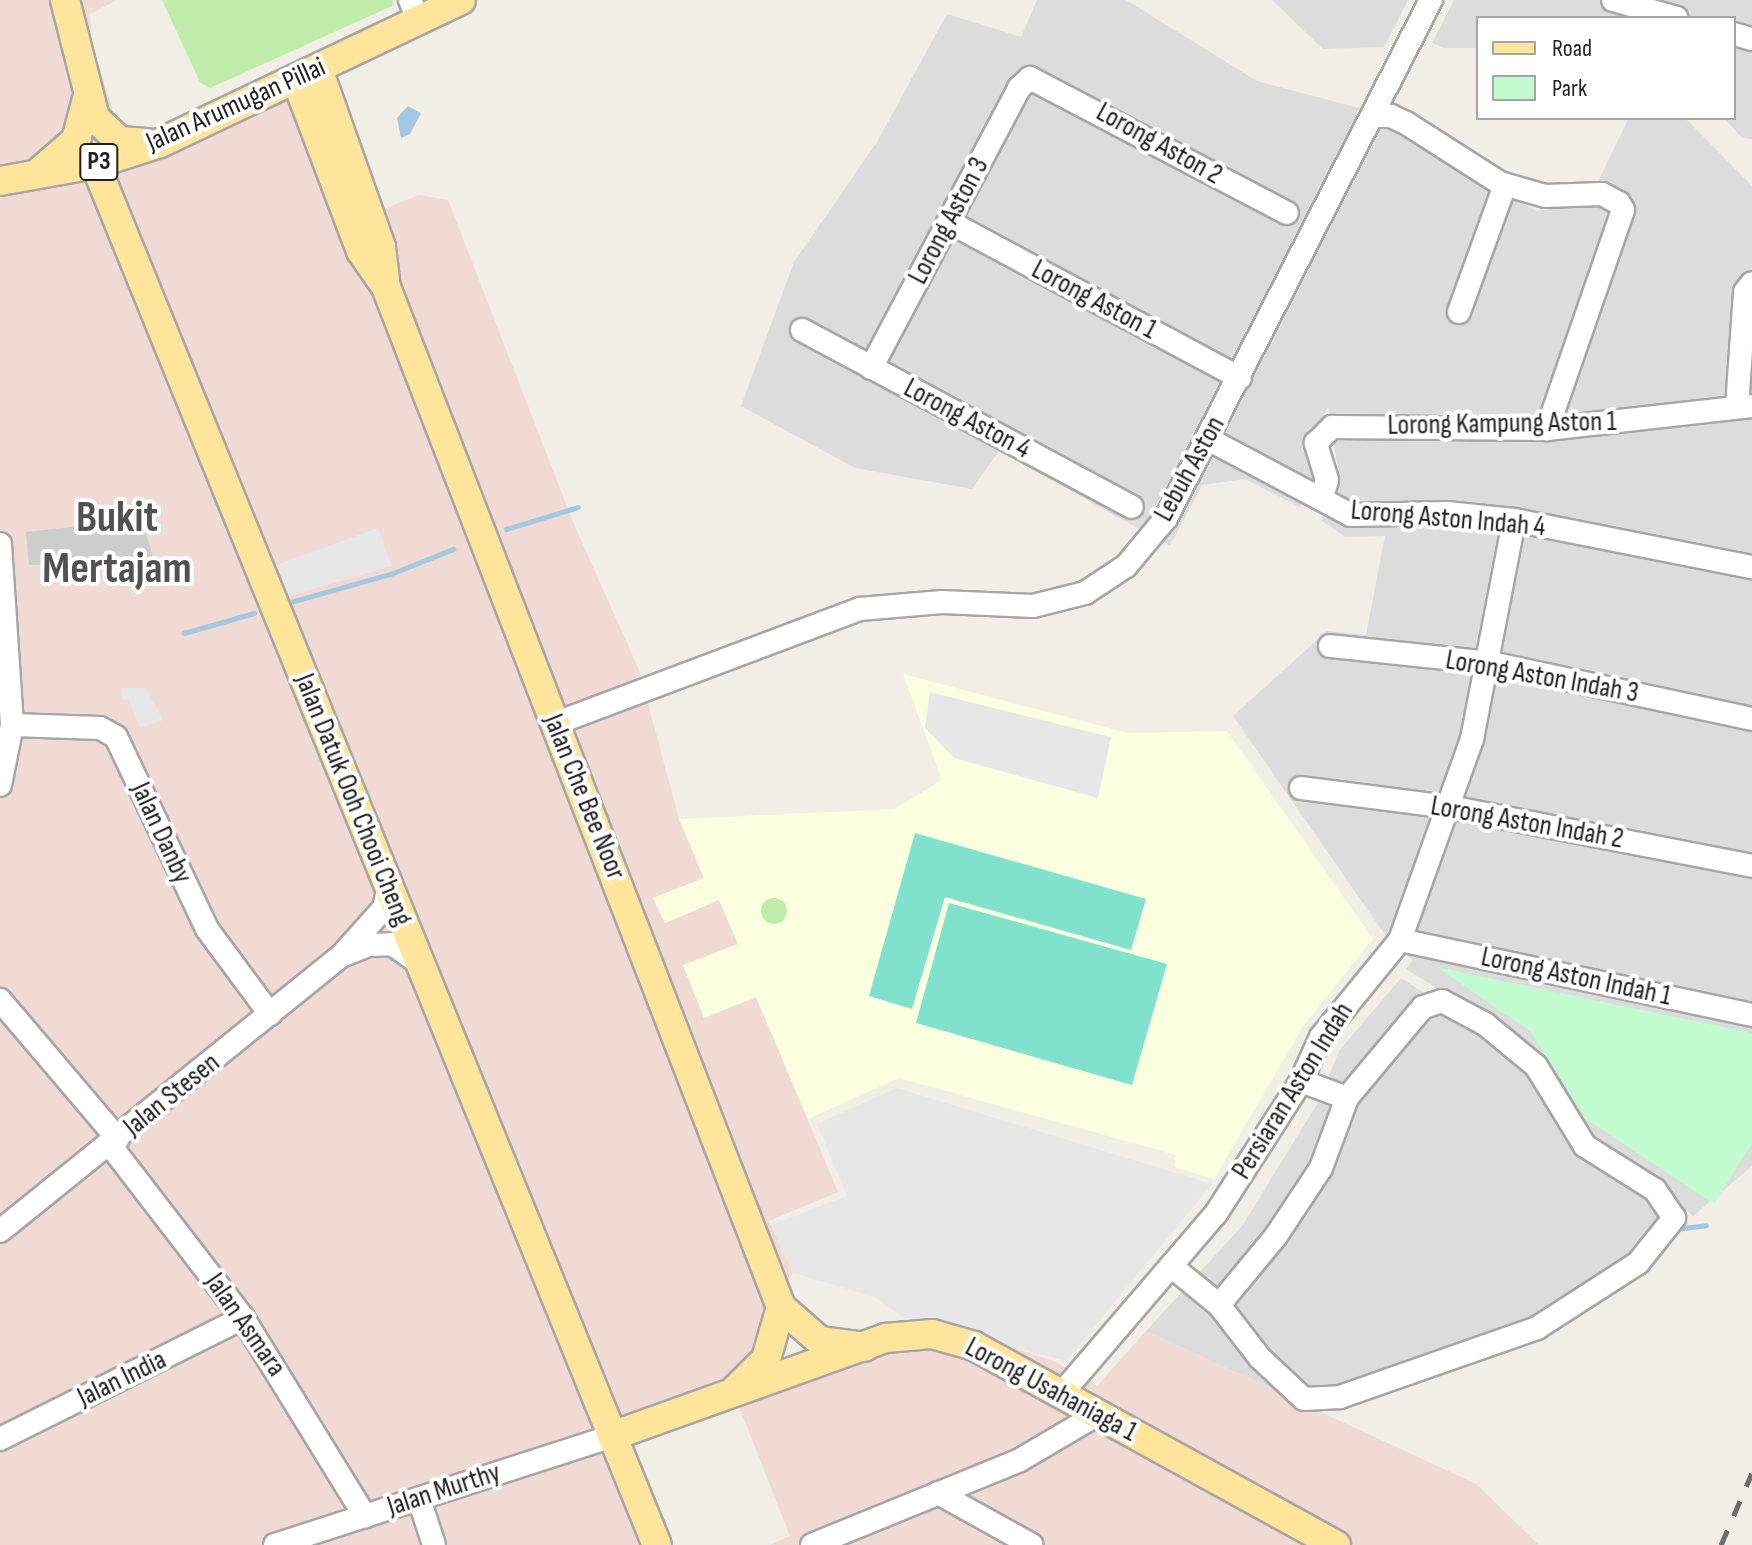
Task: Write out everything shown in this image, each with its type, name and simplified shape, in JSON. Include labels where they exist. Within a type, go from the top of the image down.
[{"type":"main road","points":[[65,0],[87,99],[110,136],[131,144],[160,143]]},
{"type":"main road","name":"Jalan Arumugan Pillai","points":[[0,181],[95,164],[160,143],[307,74],[414,10],[455,1]]},
{"type":"main road","name":"Jalan Che Bee Noor","points":[[307,74],[381,247],[386,287],[554,724],[669,1007],[781,1307]]},
{"type":"main road","points":[[35,173],[76,140],[87,99]]},
{"type":"main road","name":"Jalan Datuk Ooh Chooi Cheng","points":[[95,164],[657,1545]]},
{"type":"main road","points":[[726,1396],[766,1359],[781,1307],[820,1341],[865,1347]]},
{"type":"main road","name":"Lorong Usahaniaga 1","points":[[612,1436],[909,1334],[954,1339],[1062,1393],[1336,1545]]},
{"type":"street","name":"Lebuh Aston","points":[[554,724],[860,609],[942,602],[1033,606],[1085,593],[1126,566],[1166,518],[1431,0]]},
{"type":"street","points":[[1613,0],[1670,16]]},
{"type":"street","name":"Lorong Aston 2","points":[[1030,78],[1287,213]]},
{"type":"street","name":"Lorong Aston 3","points":[[871,368],[1019,88],[1030,78]]},
{"type":"street","points":[[1373,116],[1391,116],[1406,123],[1505,185],[1545,196],[1602,194],[1623,210],[1547,429]]},
{"type":"street","points":[[1459,312],[1505,185]]},
{"type":"street","name":"Lorong Aston 1","points":[[949,222],[1240,378]]},
{"type":"street","points":[[1744,406],[1745,292],[1752,283]]},
{"type":"street","name":"Lorong Aston 4","points":[[802,330],[1132,507]]},
{"type":"street","name":"Lorong Kampung Aston 1","points":[[1321,499],[1327,480],[1316,443],[1332,427],[1547,429],[1691,416],[1744,406]]},
{"type":"street","name":"Lorong Aston Indah 4","points":[[1208,439],[1351,515],[1447,513],[1514,520],[1752,567]]},
{"type":"street","name":"Persiaran Aston Indah","points":[[1062,1393],[1217,1212],[1301,1081],[1328,1027],[1400,940],[1449,807],[1491,663],[1514,520]]},
{"type":"street","points":[[0,544],[12,725],[0,785]]},
{"type":"street","name":"Lorong Aston Indah 3","points":[[1330,646],[1491,663],[1752,719]]},
{"type":"street","name":"Jalan Danby","points":[[12,725],[100,728],[116,737],[207,929],[270,1014]]},
{"type":"street","name":"Lorong Aston Indah 2","points":[[1301,788],[1449,807],[1752,866]]},
{"type":"street","name":"Jalan Stesen","points":[[0,1231],[341,956],[384,908],[389,887]]},
{"type":"street","name":"Lorong Aston Indah 1","points":[[1400,940],[1752,1015]]},
{"type":"street","name":"Jalan Stesen","points":[[341,956],[368,945],[392,944],[420,964]]},
{"type":"street","name":"Jalan Asmara","points":[[0,1000],[114,1142],[243,1318],[365,1516]]},
{"type":"street","points":[[1171,1266],[1219,1305],[1260,1358],[1304,1399],[1340,1397],[1537,1328],[1638,1263],[1674,1218],[1655,1190],[1585,1146],[1536,1066],[1485,1024],[1442,1001],[1423,1007],[1347,1098],[1321,1168],[1276,1236],[1219,1305]]},
{"type":"street","points":[[1301,1081],[1347,1098]]},
{"type":"street","name":"Jalan India","points":[[0,1439],[243,1318]]},
{"type":"street","points":[[812,1545],[1020,1460],[1098,1414]]},
{"type":"street","name":"Jalan Murthy","points":[[275,1545],[612,1436]]},
{"type":"street","points":[[938,1493],[1032,1545]]},
{"type":"street","points":[[419,1499],[434,1545]]},
{"type":"shaded area","points":[[0,0],[117,0],[90,14],[92,45],[121,135],[137,141],[321,62],[376,212],[419,195],[448,200],[573,522],[639,670],[679,819],[704,878],[653,898],[665,923],[719,900],[739,944],[683,965],[704,1018],[756,997],[838,1192],[769,1221],[793,1273],[774,1305],[751,1372],[609,1450],[646,1545],[0,1545]]},
{"type":"shaded area","points":[[1037,0],[1126,0],[1257,81],[1359,108],[1536,211],[1587,204],[1628,120],[1687,120],[1752,186],[1752,1166],[1693,1216],[1615,1149],[1589,1142],[1530,1046],[1406,969],[1413,960],[1388,939],[1233,716],[1327,631],[1366,635],[1385,536],[1345,537],[1321,520],[1338,469],[1328,407],[1308,442],[1316,475],[1300,507],[1245,479],[1202,485],[1170,546],[999,451],[972,489],[855,468],[741,406],[794,262],[877,142],[947,14],[1021,37]]},
{"type":"shaded area","points":[[1272,0],[1408,0],[1384,47],[1323,49]]},
{"type":"shaded area","points":[[1454,0],[1752,0],[1752,139],[1742,138],[1726,120],[1736,120],[1736,16],[1476,16],[1476,48],[1444,48],[1432,43]]},
{"type":"shaded area","points":[[408,106],[421,113],[410,134],[401,138],[397,118]]},
{"type":"shaded area","points":[[142,519],[155,564],[29,565],[26,532]]},
{"type":"shaded area","points":[[378,528],[392,566],[285,597],[273,566]]},
{"type":"shaded area","points":[[903,674],[1128,733],[1227,731],[1373,939],[1303,1026],[1214,1179],[1174,1167],[1176,1155],[899,1078],[808,1119],[756,997],[704,1018],[683,965],[738,944],[719,900],[665,923],[653,898],[704,878],[679,819],[894,809],[942,780]]},
{"type":"shaded area","points":[[122,688],[146,688],[163,720],[140,728],[129,700],[122,699]]},
{"type":"shaded area","points":[[930,692],[1111,737],[1098,798],[954,758],[925,728]]},
{"type":"shaded area","points":[[915,833],[1146,899],[1131,950],[945,897],[912,1009],[869,996]]},
{"type":"shaded area","points":[[949,903],[1167,964],[1132,1085],[916,1023]]},
{"type":"shaded area","points":[[1401,978],[1520,1055],[1609,1161],[1671,1217],[1638,1259],[1544,1321],[1306,1405],[1146,1331],[1242,1226],[1317,1104],[1339,1051]]},
{"type":"shaded area","points":[[897,1088],[1212,1184],[1066,1361],[902,1317],[875,1297],[793,1273],[771,1225],[847,1196],[817,1124]]},
{"type":"shaded area","points":[[947,1325],[1056,1362],[1097,1386],[1146,1331],[1476,1484],[1539,1545],[770,1545],[790,1536],[738,1404]]},
{"type":"green space","points":[[162,0],[392,0],[394,5],[210,88],[200,82]]},
{"type":"green space","points":[[774,898],[783,902],[787,911],[783,920],[774,924],[765,920],[761,911],[765,902]]},
{"type":"green space","points":[[1437,967],[1752,1033],[1752,1143],[1714,1204],[1586,1119],[1531,1032]]},
{"type":"waterway","points":[[506,529],[578,507]]},
{"type":"waterway","points":[[287,603],[393,573],[453,549]]},
{"type":"waterway","points":[[184,633],[254,613]]},
{"type":"waterway","points":[[1675,1229],[1706,1225]]},
{"type":"railway","points":[[1721,1545],[1752,1473]]},
{"type":"district","name":"Bukit Mertajam","points":[[117,544]]}]
